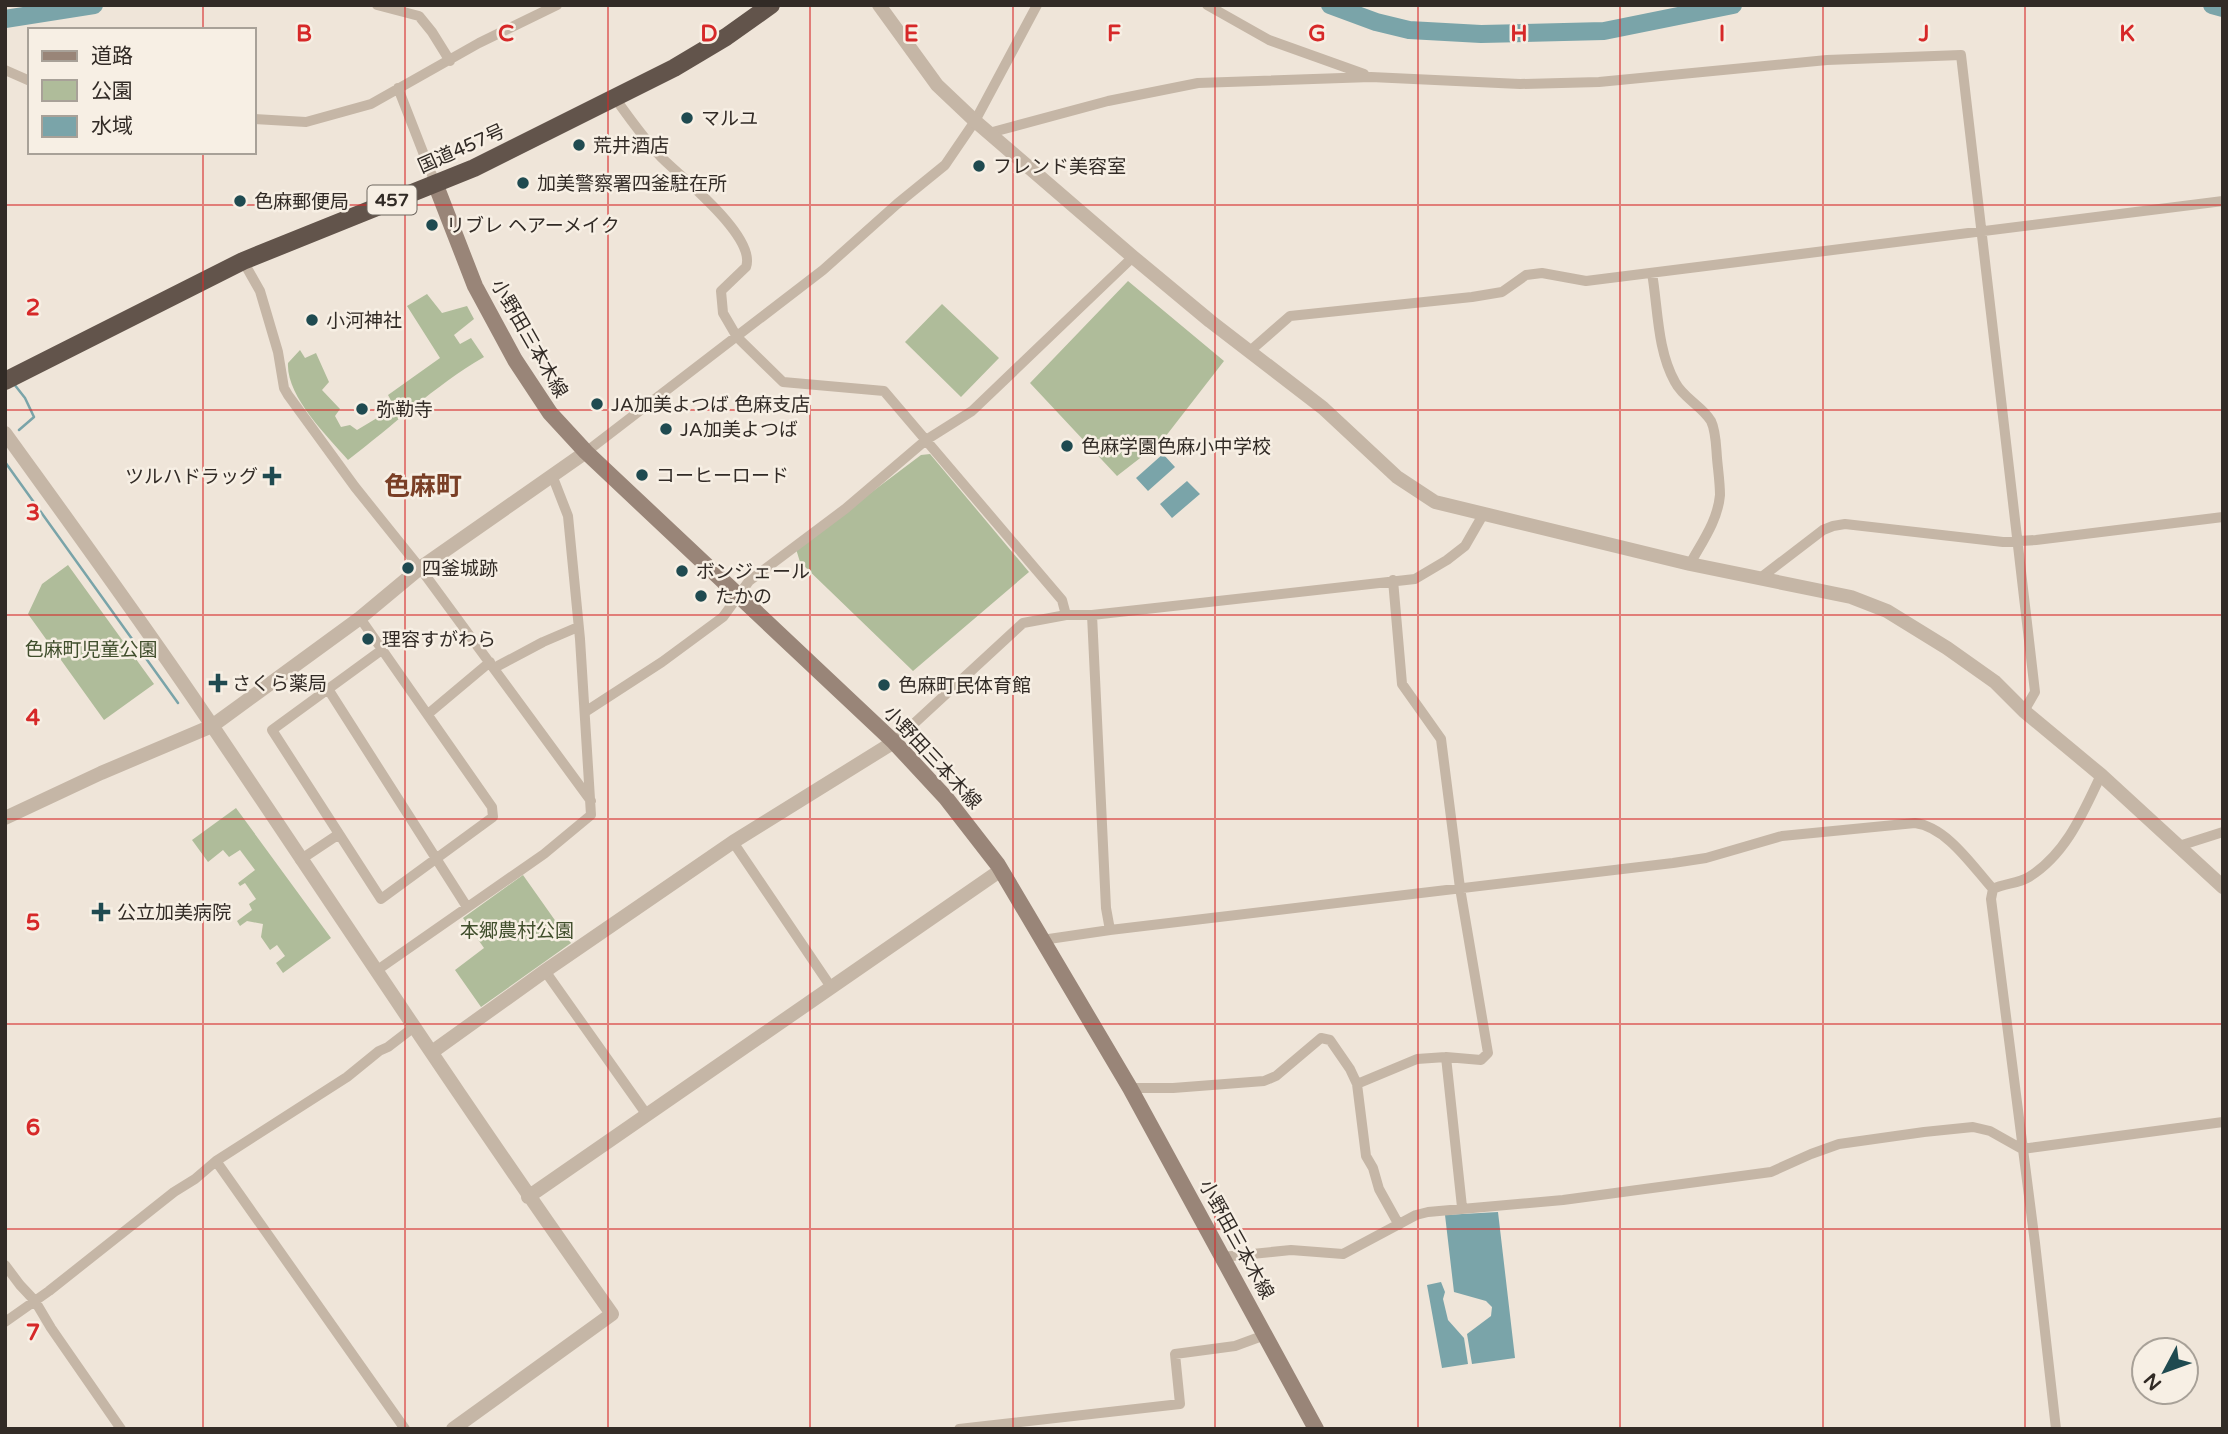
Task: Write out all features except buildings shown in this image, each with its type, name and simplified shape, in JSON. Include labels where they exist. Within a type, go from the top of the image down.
[{"type":"highway","name":"国道457号","points":[[5,381],[243,261],[474,168],[674,68],[771,5]]},
{"type":"main road","name":"小野田三本木線","points":[[435,183],[475,286],[515,360],[550,413],[586,452],[894,742],[946,798],[1001,870],[1130,1088],[1316,1429]]},
{"type":"street","points":[[377,5],[419,16],[450,61]]},
{"type":"street","points":[[256,119],[306,122],[371,104],[479,43],[557,5]]},
{"type":"street","points":[[879,5],[937,85],[975,121],[1133,257],[1323,408],[1397,477],[1435,502],[1690,564],[1851,597],[1887,611],[1995,682],[2024,711],[2101,775],[2223,887]]},
{"type":"street","points":[[5,818],[101,773],[212,726],[360,618],[420,568],[586,452],[823,270],[955,154],[1037,5]]},
{"type":"street","points":[[1207,5],[1269,40],[1371,76]]},
{"type":"street","points":[[989,133],[1108,102],[1198,83],[1371,76],[1520,84],[1599,82],[1827,60],[1961,55],[2035,692],[2024,711]]},
{"type":"street","points":[[5,70],[28,80]]},
{"type":"street","points":[[398,88],[435,183]]},
{"type":"street","points":[[615,98],[637,131],[704,196],[747,253],[746,267],[720,291],[723,313],[737,337],[783,382],[884,391],[1062,600],[1066,615]]},
{"type":"street","points":[[1250,351],[1290,316],[1502,292],[1526,275],[1542,273],[1586,281],[2223,201]]},
{"type":"street","points":[[585,712],[683,648],[726,614],[750,581],[845,509],[926,440],[972,411],[1133,257]]},
{"type":"street","points":[[243,261],[260,291],[288,396],[355,487],[420,568],[592,801]]},
{"type":"street","points":[[1652,273],[1667,364],[1675,383],[1713,425],[1717,448],[1720,495],[1718,505],[1715,517],[1690,564]]},
{"type":"street","points":[[5,433],[212,726],[528,1196],[612,1314],[453,1429]]},
{"type":"street","points":[[376,971],[544,854],[591,816],[592,801],[568,516],[552,475]]},
{"type":"street","points":[[432,1052],[733,842],[894,742],[1024,623],[1066,615],[1092,615],[1421,577],[1458,552],[1470,540],[1484,513]]},
{"type":"street","points":[[1759,579],[1823,530],[1845,524],[2017,542],[2223,517]]},
{"type":"street","points":[[1357,1084],[1417,1059],[1481,1060],[1488,1053],[1460,888],[1441,739],[1402,684],[1393,580]]},
{"type":"street","points":[[1092,615],[1105,885],[1110,930]]},
{"type":"street","points":[[360,618],[383,649],[492,807],[493,817],[381,899],[272,730],[383,649]]},
{"type":"street","points":[[428,714],[492,665],[578,627]]},
{"type":"street","points":[[328,689],[467,907]]},
{"type":"street","points":[[1993,889],[2029,877],[2055,856],[2082,815],[2101,775]]},
{"type":"street","points":[[1042,940],[1695,860],[1782,836],[1915,823],[1924,824],[1939,833],[1958,849],[1993,889]]},
{"type":"street","points":[[2179,846],[2223,832]]},
{"type":"street","points":[[300,860],[339,834]]},
{"type":"street","points":[[733,842],[831,987]]},
{"type":"street","points":[[528,1196],[1001,870]]},
{"type":"street","points":[[1993,889],[1991,899],[2056,1429]]},
{"type":"street","points":[[545,971],[647,1115]]},
{"type":"street","points":[[5,1322],[216,1161],[347,1077],[414,1027]]},
{"type":"street","points":[[1130,1088],[1172,1088],[1264,1081],[1276,1076],[1321,1038],[1330,1040],[1357,1084],[1366,1156],[1373,1168],[1379,1189],[1399,1225]]},
{"type":"street","points":[[1446,1058],[1462,1207]]},
{"type":"street","points":[[1222,1257],[1291,1250],[1343,1254],[1416,1215],[1462,1207],[1563,1200],[1771,1172],[1839,1144],[1973,1127],[1990,1131],[2022,1149],[2223,1122]]},
{"type":"street","points":[[216,1161],[405,1429]]},
{"type":"street","points":[[5,1265],[35,1301],[121,1429]]},
{"type":"street","points":[[959,1429],[1180,1404],[1175,1353],[1235,1346],[1265,1335]]},
{"type":"green space","points":[[1128,281],[1224,361],[1162,441],[1117,476],[1030,383]]},
{"type":"green space","points":[[427,294],[442,313],[467,306],[474,319],[454,335],[460,344],[471,338],[484,357],[431,393],[348,460],[309,415],[294,389],[288,363],[300,350],[305,358],[316,353],[329,382],[322,390],[340,409],[335,416],[341,427],[350,425],[357,430],[382,415],[379,404],[383,401],[392,412],[395,408],[388,395],[440,358],[407,306]]},
{"type":"green space","points":[[942,304],[999,358],[961,397],[905,342]]},
{"type":"green space","points":[[930,454],[1029,572],[913,671],[800,562],[796,549],[921,455]]},
{"type":"green space","name":"色麻町児童公園","points":[[68,565],[154,684],[104,720],[28,614],[42,584]]},
{"type":"green space","points":[[236,808],[331,938],[283,973],[276,963],[285,956],[277,945],[270,950],[261,937],[263,924],[247,921],[240,926],[237,921],[252,910],[249,904],[256,899],[245,883],[240,886],[238,883],[255,870],[240,850],[229,857],[223,850],[208,862],[192,840]]},
{"type":"green space","name":"本郷農村公園","points":[[523,875],[571,943],[481,1007],[455,970],[484,948],[463,918]]},
{"type":"water","points":[[1163,454],[1175,467],[1148,491],[1136,478]]},
{"type":"water","points":[[1187,481],[1200,494],[1172,518],[1160,504]]},
{"type":"water","points":[[1498,1212],[1515,1358],[1472,1364],[1467,1334],[1491,1316],[1492,1307],[1486,1301],[1454,1292],[1445,1215]]},
{"type":"water","points":[[1441,1282],[1445,1292],[1443,1299],[1448,1320],[1464,1338],[1468,1364],[1442,1368],[1427,1285]]},
{"type":"waterway","points":[[5,19],[94,5]]},
{"type":"waterway","points":[[1330,5],[1376,22],[1409,30],[1481,34],[1604,31],[1733,5]]},
{"type":"waterway","points":[[2212,5],[2223,8]]},
{"type":"waterway","points":[[14,384],[25,398],[34,417],[19,430]]},
{"type":"waterway","points":[[5,462],[178,703]]},
{"type":"place","name":"マルユ","points":[[687,118]]},
{"type":"place","name":"荒井酒店","points":[[579,145]]},
{"type":"place","name":"フレンド美容室","points":[[979,166]]},
{"type":"place","name":"加美警察署四釜駐在所","points":[[523,183]]},
{"type":"place","name":"色麻郵便局","points":[[240,201]]},
{"type":"place","name":"リブレ ヘアーメイク","points":[[432,225]]},
{"type":"place","name":"小河神社","points":[[312,320]]},
{"type":"place","name":"JA加美よつば 色麻支店","points":[[597,404]]},
{"type":"place","name":"弥勒寺","points":[[362,409]]},
{"type":"place","name":"JA加美よつば","points":[[666,429]]},
{"type":"place","name":"色麻学園色麻小中学校","points":[[1067,446]]},
{"type":"place","name":"コーヒーロード","points":[[642,475]]},
{"type":"place","name":"ツルハドラッグ","points":[[272,476]]},
{"type":"place","name":"四釜城跡","points":[[408,568]]},
{"type":"place","name":"ボンジェール","points":[[682,571]]},
{"type":"place","name":"たかの","points":[[701,596]]},
{"type":"place","name":"理容すがわら","points":[[368,639]]},
{"type":"place","name":"さくら薬局","points":[[218,683]]},
{"type":"place","name":"色麻町民体育館","points":[[884,685]]},
{"type":"place","name":"公立加美病院","points":[[101,912]]},
{"type":"district","name":"色麻町","points":[[423,486]]}]
